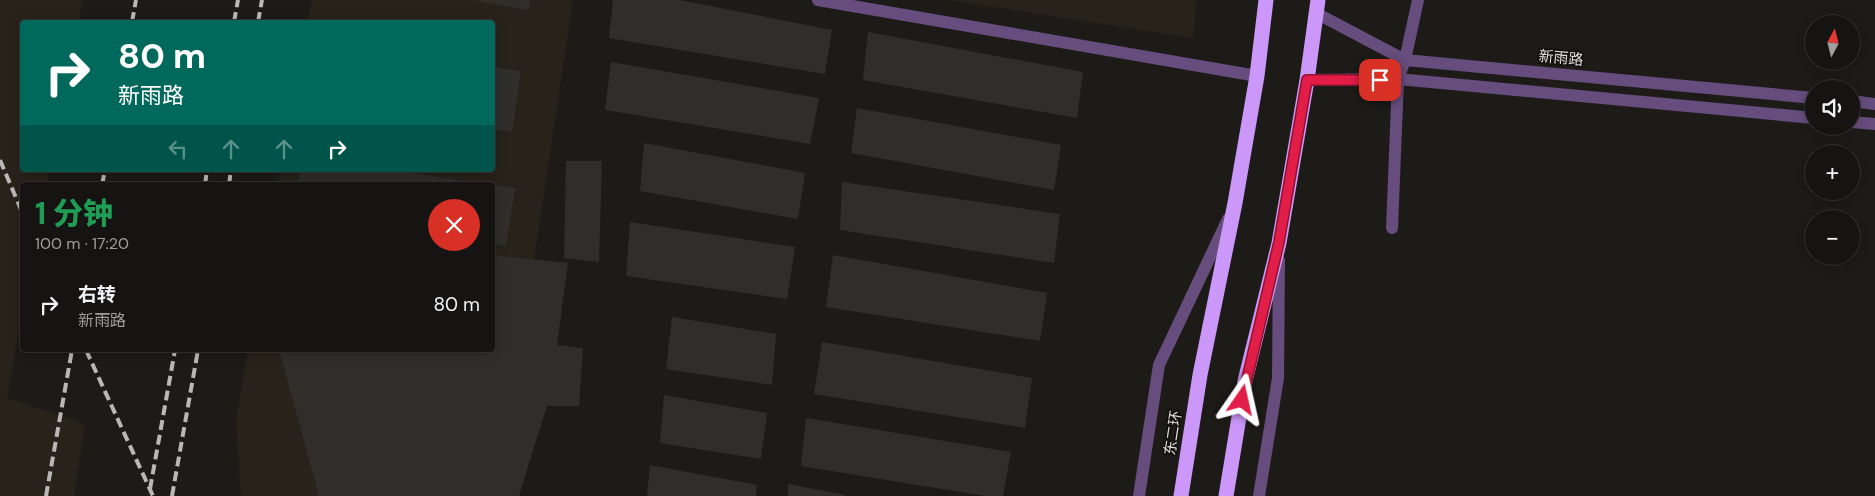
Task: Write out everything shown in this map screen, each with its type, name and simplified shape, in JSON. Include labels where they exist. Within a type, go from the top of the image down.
[{"type":"highway","name":"东二环","points":[[1181,496],[1200,375],[1235,203],[1257,76],[1266,0]]},
{"type":"highway","points":[[1226,496],[1245,381],[1279,242],[1307,80],[1317,7]]},
{"type":"street","points":[[818,0],[1257,76]]},
{"type":"street","points":[[1392,228],[1398,80],[1405,60],[1418,0]]},
{"type":"street","name":"新雨路","points":[[1317,7],[1405,60],[1805,97]]},
{"type":"street","points":[[1307,80],[1398,80],[1805,117]]},
{"type":"street","points":[[1860,102],[1875,104]]},
{"type":"street","points":[[1860,123],[1875,124]]},
{"type":"street","points":[[1139,496],[1159,365],[1235,203]]},
{"type":"street","points":[[1260,496],[1278,378],[1279,242]]},
{"type":"shaded area","points":[[0,0],[83,0],[78,20],[20,20],[20,172],[49,172],[47,182],[20,182],[20,325],[7,398],[85,424],[74,496],[0,496]]},
{"type":"shaded area","points":[[312,0],[573,0],[499,496],[241,496],[236,419],[248,352],[495,352],[495,182],[278,182],[280,172],[495,172],[495,20],[307,20]]},
{"type":"shaded area","points":[[948,0],[1197,0],[1193,38]]},
{"type":"building","points":[[472,0],[530,0],[529,10]]},
{"type":"building","points":[[613,0],[680,0],[832,30],[825,74],[609,38]]},
{"type":"building","points":[[868,32],[1083,72],[1077,118],[863,80]]},
{"type":"building","points":[[611,62],[819,98],[810,144],[605,110]]},
{"type":"building","points":[[495,67],[521,71],[512,132],[495,129]]},
{"type":"building","points":[[857,108],[1061,145],[1054,190],[851,153]]},
{"type":"building","points":[[644,143],[805,173],[798,219],[640,191]]},
{"type":"building","points":[[566,161],[602,161],[599,262],[564,258]]},
{"type":"building","points":[[300,172],[404,172],[469,182],[298,182]]},
{"type":"building","points":[[842,182],[1060,214],[1054,263],[840,230]]},
{"type":"building","points":[[495,185],[515,188],[506,246],[495,244]]},
{"type":"building","points":[[630,222],[795,247],[787,299],[626,276]]},
{"type":"building","points":[[495,255],[568,263],[557,345],[583,348],[579,406],[547,406],[519,496],[319,496],[280,352],[495,352]]},
{"type":"building","points":[[833,255],[1047,293],[1040,341],[826,307]]},
{"type":"building","points":[[672,317],[776,334],[772,385],[666,369]]},
{"type":"building","points":[[822,342],[1032,378],[1025,428],[814,394]]},
{"type":"building","points":[[664,395],[767,413],[761,459],[660,443]]},
{"type":"building","points":[[806,418],[1011,452],[1003,496],[985,496],[801,466]]},
{"type":"building","points":[[650,465],[757,485],[756,496],[647,496]]},
{"type":"building","points":[[788,484],[845,495],[788,496]]},
{"type":"railway","points":[[132,20],[136,0]]},
{"type":"railway","points":[[234,20],[238,0]]},
{"type":"railway","points":[[258,20],[262,0]]},
{"type":"railway","points":[[0,160],[20,207]]},
{"type":"railway","points":[[103,182],[105,172]]},
{"type":"railway","points":[[205,182],[207,172]]},
{"type":"railway","points":[[229,182],[231,172]]},
{"type":"railway","points":[[46,496],[72,352]]},
{"type":"railway","points":[[87,352],[153,496]]},
{"type":"railway","points":[[150,489],[175,352]]},
{"type":"railway","points":[[172,496],[198,352]]},
{"type":"route","points":[[1242,400],[1279,242],[1307,80],[1380,80]]}]
